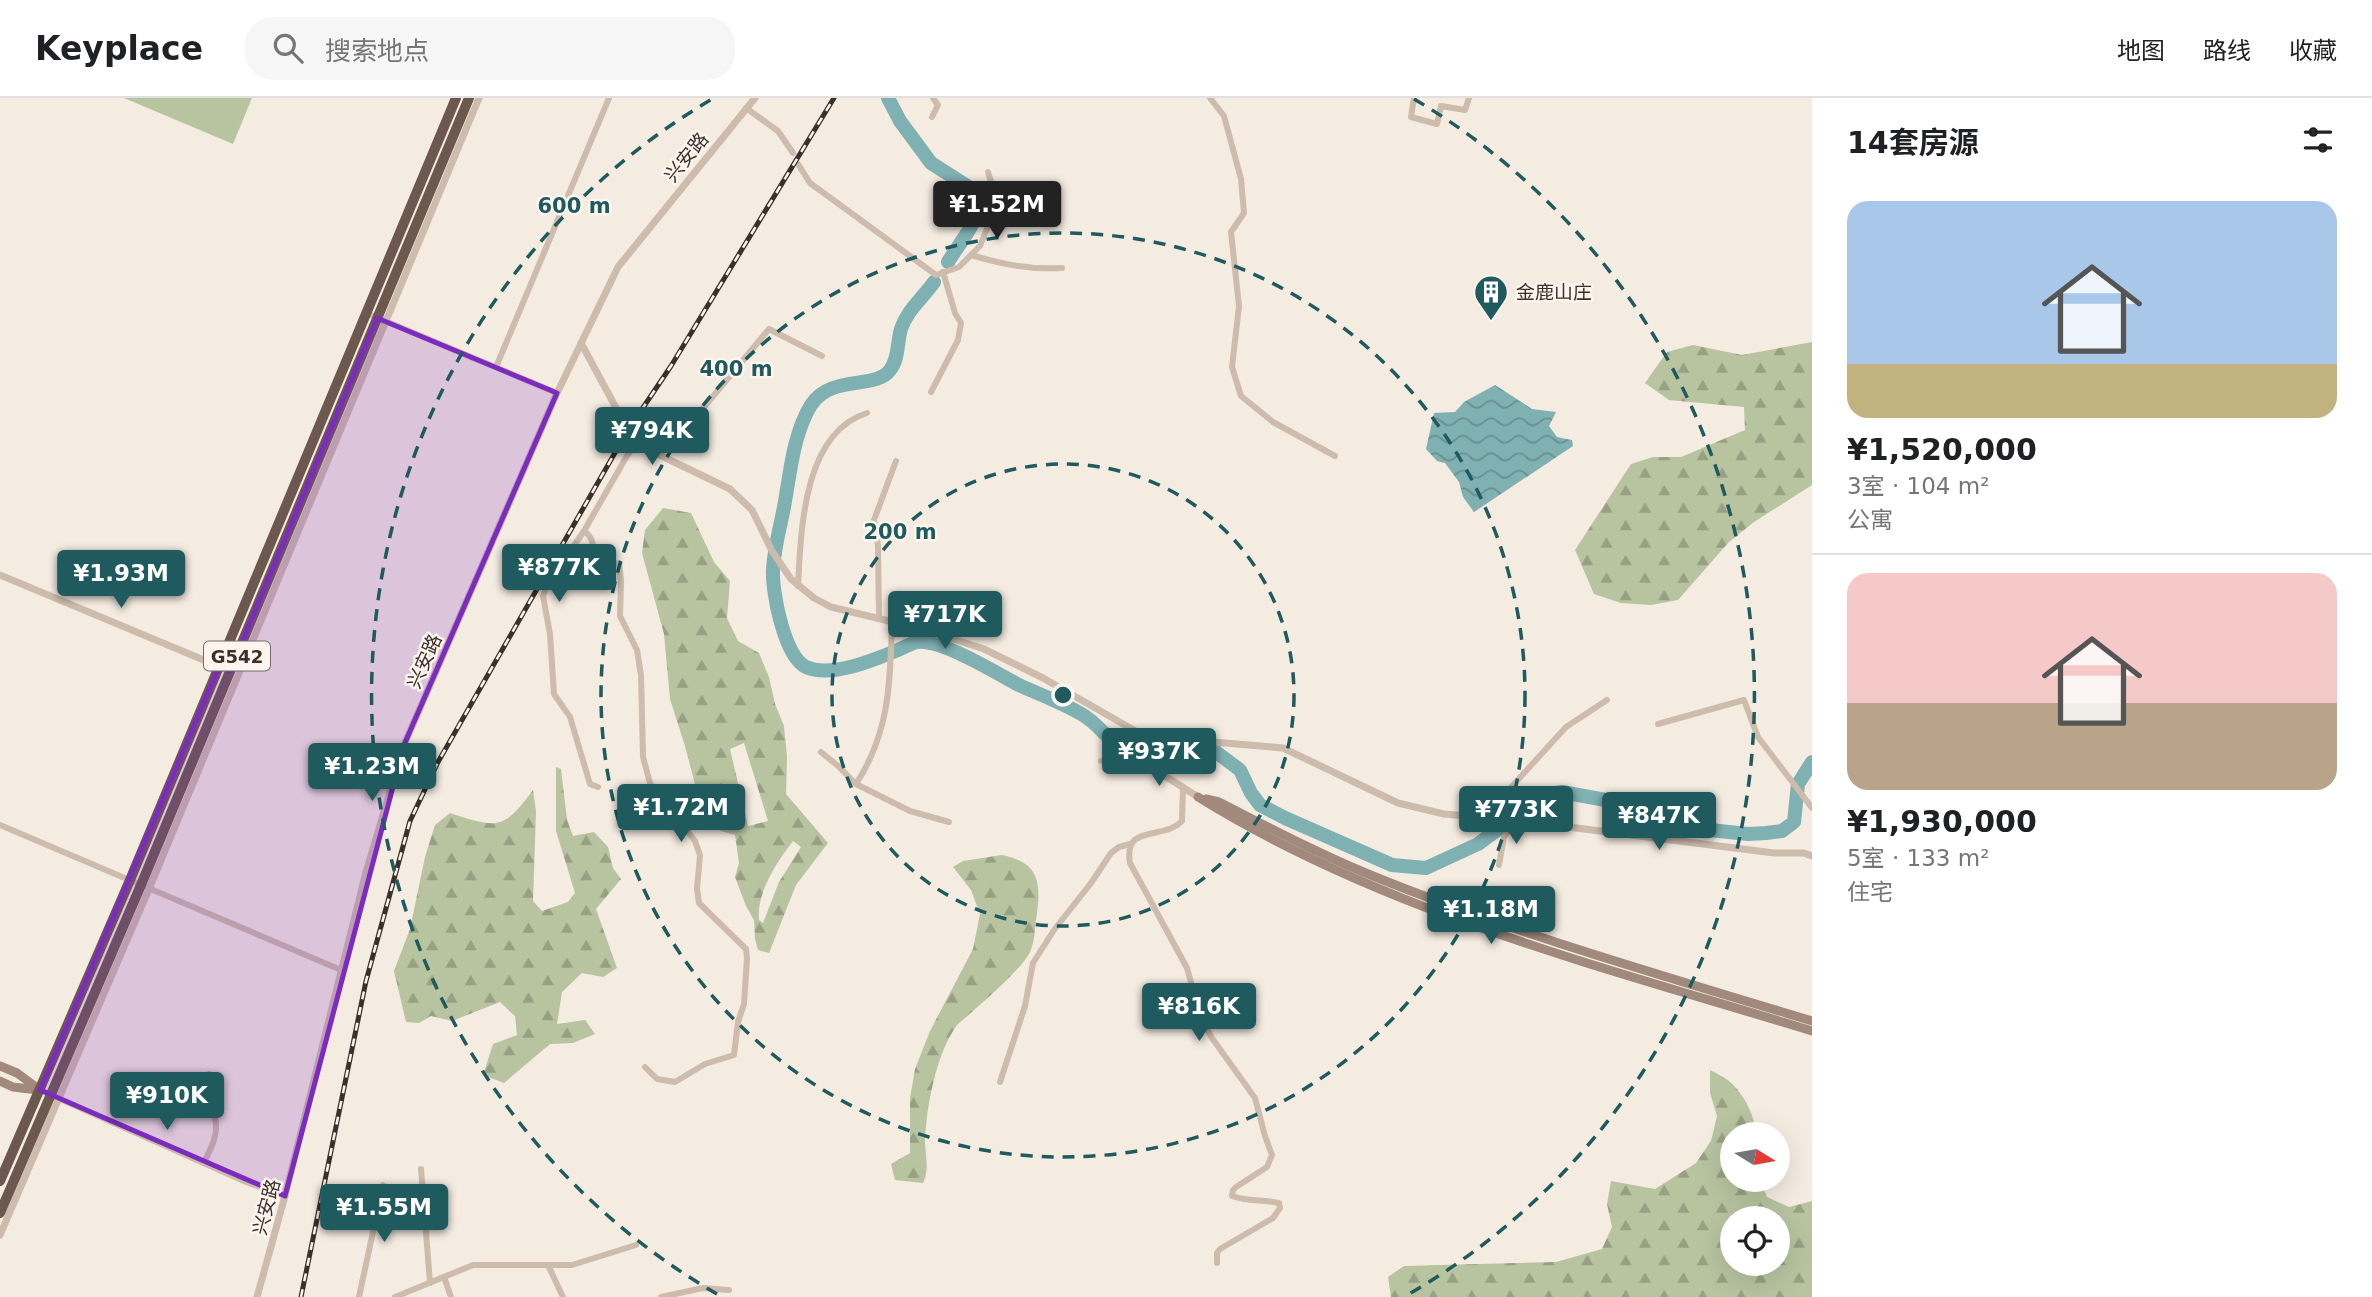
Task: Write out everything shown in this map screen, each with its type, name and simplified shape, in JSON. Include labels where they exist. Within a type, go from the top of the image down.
[{"type":"highway","name":"G542","points":[[0,1181],[130,880],[456,98]]},
{"type":"highway","name":"G542","points":[[0,1213],[55,1097],[145,887],[230,671],[382,320],[469,98]]},
{"type":"main road","points":[[1198,797],[1219,802],[1371,875],[1457,908],[1812,1021]]},
{"type":"main road","points":[[1198,797],[1294,851],[1453,918],[1812,1031]]},
{"type":"main road","points":[[0,1066],[17,1073],[40,1090]]},
{"type":"main road","points":[[0,1081],[13,1087],[40,1090]]},
{"type":"street","points":[[145,887],[382,320],[479,98]]},
{"type":"street","points":[[496,367],[609,98]]},
{"type":"street","name":"兴安路","points":[[257,1297],[366,872],[404,745],[557,393],[618,267],[755,98]]},
{"type":"street","points":[[932,117],[938,105],[933,98]]},
{"type":"street","points":[[1210,98],[1224,116],[1241,179],[1244,213],[1231,232],[1239,306],[1232,367],[1241,396],[1273,422],[1335,456]]},
{"type":"street","points":[[1414,98],[1411,117],[1437,124],[1441,106],[1465,110],[1469,98]]},
{"type":"street","points":[[746,108],[778,131],[793,153]]},
{"type":"street","points":[[799,164],[810,183],[936,275],[959,267],[980,246],[994,211],[988,172]]},
{"type":"street","points":[[971,255],[1035,270],[1062,268]]},
{"type":"street","points":[[931,392],[958,340],[961,323],[955,313],[943,272]]},
{"type":"street","points":[[366,313],[557,393]]},
{"type":"street","points":[[655,453],[705,406],[769,329],[822,356]]},
{"type":"street","points":[[581,343],[628,430],[639,443],[730,489],[752,510],[785,571],[798,586],[831,607],[922,629],[984,649],[1043,678],[1137,733],[1283,748],[1398,803],[1444,814],[1812,856]]},
{"type":"street","points":[[798,586],[805,507],[814,471],[827,442],[840,426],[853,417],[867,413]]},
{"type":"street","points":[[598,787],[590,784],[570,717],[554,694],[550,635],[543,596],[548,583],[584,531],[628,454],[639,443]]},
{"type":"street","points":[[879,619],[878,546],[874,520],[896,461]]},
{"type":"street","points":[[583,577],[594,545],[592,536],[584,531]]},
{"type":"street","points":[[619,563],[620,616],[637,650],[641,675],[642,757],[645,772],[650,783],[695,841],[700,855],[697,889],[699,903],[746,949],[747,958],[744,1004],[738,1022],[734,1055],[705,1064],[675,1082],[657,1079],[645,1067]]},
{"type":"street","points":[[0,575],[230,671]]},
{"type":"street","points":[[856,784],[868,765],[887,713],[892,622]]},
{"type":"street","points":[[1484,817],[1566,727],[1607,700]]},
{"type":"street","points":[[1657,724],[1744,700],[1758,737],[1812,808]]},
{"type":"street","points":[[1137,733],[1144,757],[1159,772],[1198,797]]},
{"type":"street","points":[[821,752],[856,784],[910,811],[949,822]]},
{"type":"street","points":[[1101,761],[1144,757]]},
{"type":"street","points":[[1000,1082],[1025,1006],[1033,963],[1111,853],[1136,838],[1169,830],[1182,821],[1183,787]]},
{"type":"street","points":[[1499,865],[1504,836],[1515,820]]},
{"type":"street","points":[[0,825],[341,970]]},
{"type":"street","points":[[1130,844],[1130,863],[1160,921],[1176,944],[1187,968],[1202,1018],[1212,1038],[1255,1098],[1272,1155],[1267,1167],[1236,1187],[1232,1196],[1279,1203],[1280,1209],[1250,1233],[1220,1248],[1217,1263]]},
{"type":"street","points":[[204,1163],[215,1138],[216,1128],[207,1084],[209,1074]]},
{"type":"street","points":[[40,1090],[246,1182],[285,1196]]},
{"type":"street","points":[[0,1235],[55,1097]]},
{"type":"street","points":[[421,1169],[430,1283]]},
{"type":"street","points":[[359,1297],[383,1185]]},
{"type":"street","points":[[395,1297],[473,1265],[572,1265],[636,1245]]},
{"type":"street","points":[[548,1265],[563,1297]]},
{"type":"street","points":[[444,1277],[451,1297]]},
{"type":"street","points":[[661,1297],[703,1288],[729,1290]]},
{"type":"highlighted area","points":[[377,318],[557,393],[404,745],[285,1196],[40,1090],[219,666],[230,671]]},
{"type":"green space","points":[[124,98],[252,98],[233,144]]},
{"type":"green space","points":[[1812,342],[1812,485],[1754,522],[1729,542],[1678,600],[1651,605],[1621,603],[1594,594],[1575,550],[1631,464],[1653,457],[1681,457],[1745,430],[1744,407],[1669,400],[1645,383],[1667,352],[1693,345],[1742,355]]},
{"type":"green space","points":[[663,508],[691,513],[714,562],[730,581],[727,618],[738,641],[759,653],[769,677],[775,704],[784,726],[786,794],[828,843],[796,885],[769,953],[758,950],[754,920],[735,877],[739,863],[735,835],[721,831],[709,818],[697,792],[670,699],[664,634],[642,553],[645,530]],"holes":[[[744,743],[768,821],[748,826],[730,749]],[[793,841],[801,847],[779,882],[763,923],[759,920],[759,910],[764,889],[774,868]]]},
{"type":"green space","points":[[556,767],[561,769],[567,820],[573,836],[594,832],[608,847],[613,868],[621,879],[596,909],[617,968],[603,977],[582,973],[562,992],[557,1024],[585,1020],[595,1034],[573,1043],[550,1044],[504,1083],[483,1075],[493,1044],[517,1035],[515,1016],[500,1002],[452,1021],[431,1016],[419,1023],[406,1022],[394,971],[410,929],[425,857],[435,825],[450,813],[479,822],[498,822],[514,813],[533,790],[536,811],[533,901],[542,911],[568,902],[575,893],[556,831]]},
{"type":"green space","points":[[1002,855],[1025,864],[1036,878],[1038,897],[1031,949],[1007,980],[957,1025],[943,1050],[928,1111],[925,1140],[927,1167],[923,1183],[895,1180],[891,1164],[910,1153],[910,1098],[915,1069],[930,1031],[973,949],[980,914],[971,890],[953,867],[963,861]]},
{"type":"green space","points":[[1710,1070],[1735,1087],[1744,1099],[1753,1122],[1720,1122],[1720,1192],[1765,1192],[1767,1197],[1787,1206],[1720,1206],[1720,1276],[1790,1276],[1790,1207],[1812,1201],[1812,1297],[1391,1297],[1388,1277],[1404,1266],[1556,1262],[1602,1249],[1612,1227],[1607,1204],[1611,1181],[1655,1189],[1696,1163],[1711,1141],[1717,1116],[1710,1093]]},
{"type":"water","points":[[1495,385],[1532,409],[1556,412],[1549,426],[1557,437],[1572,440],[1573,446],[1474,512],[1463,497],[1459,482],[1445,463],[1437,461],[1426,449],[1434,413],[1455,412],[1464,402]]},
{"type":"waterway","points":[[888,98],[900,121],[931,163],[981,195],[978,213],[948,262]]},
{"type":"waterway","points":[[934,282],[904,322],[895,361],[890,370],[875,380],[841,386],[820,395],[811,405],[800,429],[776,546],[773,580],[777,607],[786,637],[798,661],[806,667],[816,670],[840,669],[917,642],[940,646],[1076,711],[1122,746],[1140,748],[1158,741],[1212,749],[1240,770],[1260,805],[1392,865],[1426,868],[1478,844],[1497,830],[1530,797],[1562,792],[1622,803],[1654,812],[1678,824],[1700,829],[1748,834],[1782,831],[1794,822],[1798,784],[1812,762]]},
{"type":"railway","points":[[301,1297],[366,981],[410,821],[438,762],[628,430],[671,366],[834,98]]},
{"type":"place","name":"金鹿山庄","points":[[1491,322]]}]
